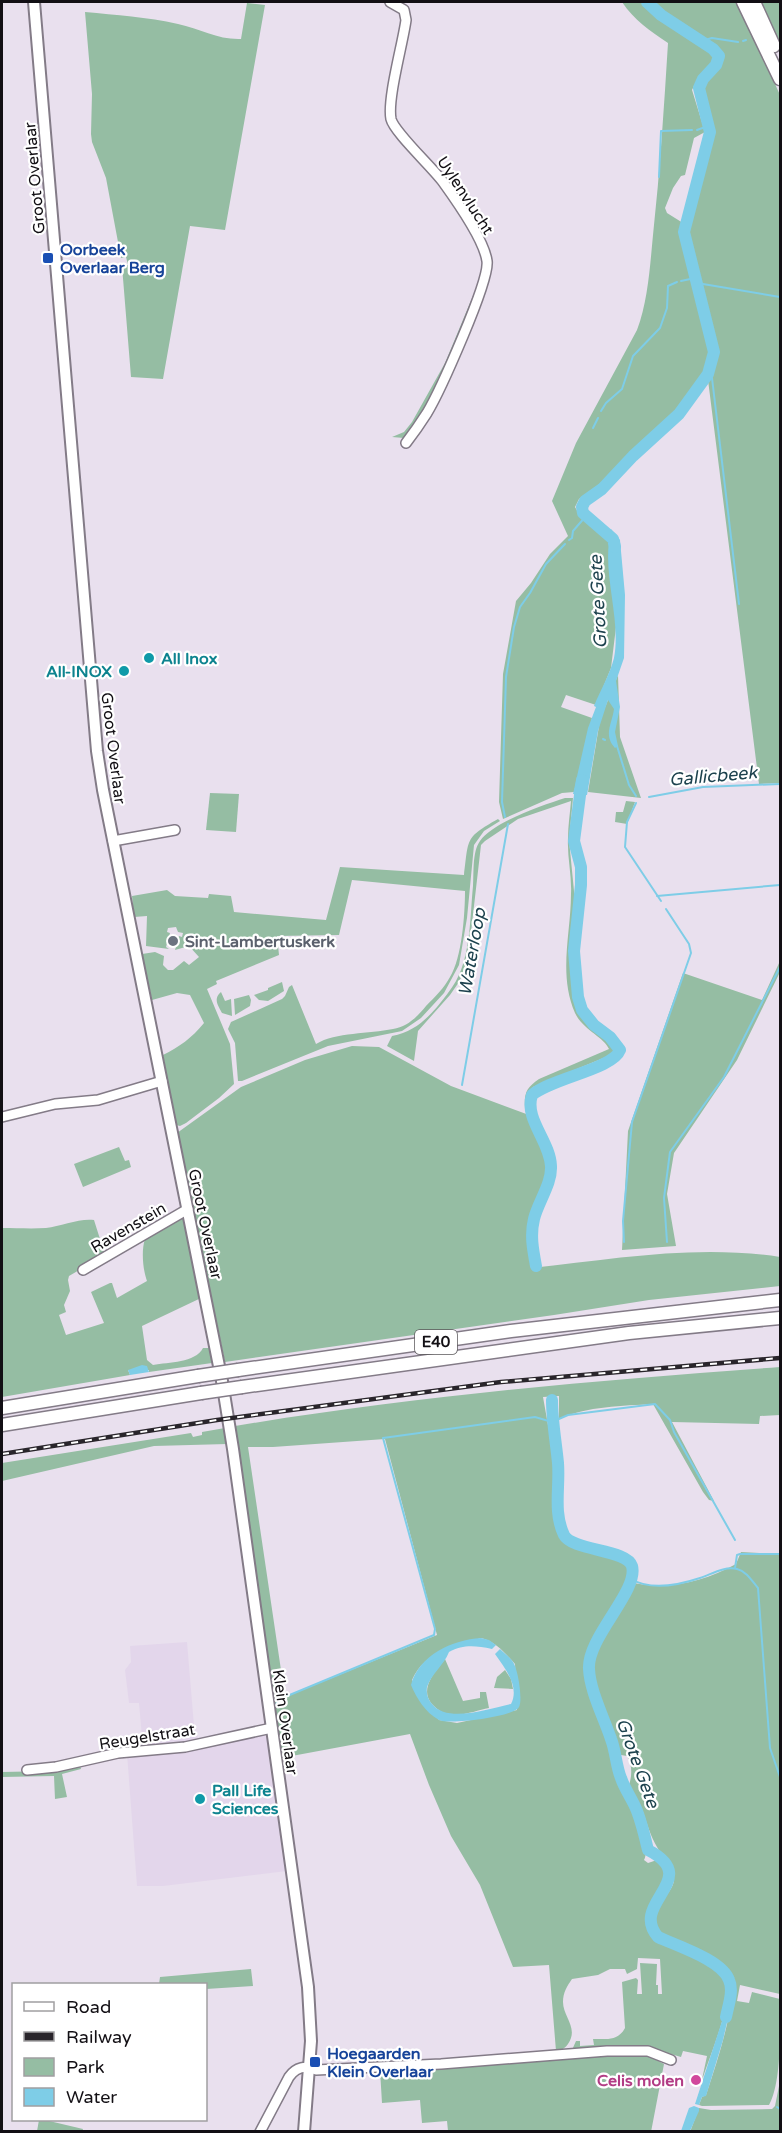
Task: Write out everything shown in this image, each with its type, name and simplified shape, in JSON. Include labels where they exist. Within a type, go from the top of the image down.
[{"type":"highway","points":[[743,2],[780,79]]},
{"type":"highway","points":[[754,2],[780,61]]},
{"type":"highway","name":"E40","points":[[2,1408],[198,1376],[511,1331],[780,1300]]},
{"type":"highway","name":"E40","points":[[2,1425],[242,1387],[617,1335],[780,1318]]},
{"type":"main road","name":"Groot Overlaar","points":[[34,2],[96,739],[113,841],[222,1381]]},
{"type":"main road","name":"Klein Overlaar","points":[[222,1381],[308,1987],[311,2018],[310,2067],[304,2132]]},
{"type":"street","name":"Uylenvlucht","points":[[390,2],[404,10],[406,20],[390,106],[393,124],[442,181],[481,243],[487,261],[486,277],[453,359],[428,412],[406,443]]},
{"type":"street","points":[[113,841],[175,830]]},
{"type":"street","points":[[2,1117],[55,1104],[98,1100],[162,1082]]},
{"type":"street","name":"Ravenstein","points":[[83,1270],[188,1209]]},
{"type":"street","name":"Reugelstraat","points":[[27,1770],[56,1767],[118,1753],[185,1747],[272,1728]]},
{"type":"street","points":[[260,2132],[292,2072],[301,2068],[310,2067],[316,2070],[441,2064],[607,2051],[648,2051],[670,2060]]},
{"type":"shaded area","points":[[187,1642],[194,1726],[199,1741],[143,1748],[139,1703],[129,1703],[125,1670],[131,1662],[130,1646]]},
{"type":"shaded area","points":[[264,1735],[268,1738],[287,1871],[163,1886],[137,1886],[127,1754]]},
{"type":"green space","points":[[622,2],[642,2],[658,18],[711,52],[715,57],[692,90],[705,132],[694,138],[685,175],[681,176],[673,188],[665,208],[667,213],[683,223],[679,233],[708,346],[708,363],[691,393],[678,408],[616,472],[579,499],[575,507],[579,514],[611,541],[616,627],[611,668],[596,705],[566,695],[561,707],[592,718],[574,792],[562,793],[503,819],[499,802],[503,674],[516,601],[550,554],[568,536],[552,501],[576,443],[637,330],[648,283],[660,163],[668,43],[637,20]]},
{"type":"green space","points":[[652,2],[738,2],[780,95],[780,783],[759,784],[708,380],[717,351],[687,234],[714,130],[702,91],[724,56],[721,50]]},
{"type":"green space","points":[[758,2],[780,2],[780,51]]},
{"type":"green space","points":[[247,3],[265,5],[225,230],[190,226],[163,379],[131,377],[122,266],[128,265],[126,257],[121,258],[106,178],[92,142],[92,94],[85,12],[132,16],[186,26],[217,36],[241,39]]},
{"type":"green space","points":[[486,273],[426,411],[404,438],[392,437],[404,432],[412,422],[445,363],[482,274]]},
{"type":"green space","points":[[618,675],[620,737],[641,798],[588,792],[600,720]]},
{"type":"green space","points":[[210,793],[239,794],[236,832],[206,830]]},
{"type":"green space","points":[[565,798],[573,798],[569,840],[574,891],[570,959],[574,988],[579,1012],[614,1048],[614,1052],[533,1087],[525,1109],[527,1091],[539,1079],[609,1049],[575,1013],[567,983],[571,887],[568,833],[571,801],[518,819],[481,845],[471,932],[464,971],[459,982],[418,1031],[414,1061],[387,1046],[392,1036],[412,1029],[432,1012],[452,988],[461,970],[469,935],[475,857],[480,841],[486,834],[507,821]]},
{"type":"green space","points":[[626,801],[635,802],[627,824],[615,822],[616,812],[623,812]]},
{"type":"green space","points":[[498,819],[500,821],[484,831],[474,845],[467,918],[459,965],[444,993],[421,1018],[402,1031],[328,1046],[238,1081],[235,1043],[228,1029],[231,1022],[282,999],[292,985],[316,1044],[333,1037],[384,1031],[403,1026],[419,1014],[450,977],[460,948],[465,891],[352,880],[339,935],[277,936],[279,955],[216,981],[217,984],[207,989],[230,1044],[234,1084],[186,1123],[176,1125],[163,1055],[185,1042],[204,1023],[190,995],[177,993],[152,1000],[142,954],[155,952],[164,956],[163,965],[168,970],[173,970],[184,961],[189,965],[199,957],[189,946],[175,950],[179,936],[182,937],[183,933],[178,932],[176,927],[168,928],[167,932],[170,933],[166,947],[169,949],[146,946],[147,916],[134,917],[132,896],[167,890],[175,896],[208,898],[209,894],[231,896],[234,912],[326,920],[340,867],[464,875],[470,841],[479,831]]},
{"type":"green space","points":[[780,961],[780,972],[737,1060],[674,1153],[667,1194],[676,1246],[622,1250],[628,1131],[683,973],[762,1000]]},
{"type":"green space","points":[[282,982],[284,991],[268,1001],[259,1000],[254,995],[268,990]]},
{"type":"green space","points":[[221,992],[225,1001],[231,999],[232,1016],[222,1013],[218,1005],[217,997]]},
{"type":"green space","points":[[249,995],[250,1006],[235,1015],[234,999]]},
{"type":"green space","points":[[352,1046],[379,1047],[451,1086],[529,1115],[546,1155],[548,1168],[529,1221],[531,1268],[656,1254],[749,1253],[780,1257],[780,1286],[649,1300],[225,1362],[177,1133],[241,1087],[305,1060]]},
{"type":"green space","points":[[119,1147],[125,1161],[129,1160],[131,1167],[83,1187],[74,1164]]},
{"type":"green space","points":[[183,1214],[201,1298],[142,1326],[147,1360],[153,1365],[181,1361],[194,1357],[203,1348],[210,1348],[212,1363],[149,1372],[149,1370],[128,1370],[130,1375],[2,1397],[2,1228],[46,1228],[77,1221],[94,1220],[105,1255],[69,1276],[70,1291],[64,1305],[66,1312],[59,1315],[66,1335],[104,1323],[91,1292],[112,1283],[117,1298],[147,1281],[143,1260],[145,1239]]},
{"type":"green space","points":[[780,1367],[780,1415],[760,1416],[759,1424],[672,1422],[714,1501],[709,1500],[703,1492],[653,1404],[593,1409],[559,1419],[559,1396],[543,1397],[556,1470],[553,1504],[561,1533],[573,1548],[596,1551],[623,1562],[629,1571],[636,1572],[633,1583],[660,1586],[686,1583],[711,1576],[736,1564],[741,1552],[780,1554],[780,1994],[740,1985],[737,2001],[749,2003],[752,1992],[780,1999],[778,2069],[769,2105],[702,2106],[699,2105],[702,2097],[706,2095],[719,2054],[730,2012],[734,1984],[719,1962],[658,1934],[653,1925],[655,1911],[672,1887],[674,1875],[655,1843],[643,1812],[628,1788],[631,1776],[630,1763],[627,1756],[621,1755],[599,1698],[593,1699],[596,1710],[611,1748],[618,1783],[642,1833],[646,1853],[644,1860],[648,1863],[657,1860],[665,1871],[667,1880],[648,1911],[649,1928],[656,1938],[667,1945],[709,1964],[720,1972],[727,1982],[727,2003],[701,2084],[707,2056],[683,2051],[681,2057],[657,2050],[572,2050],[576,2041],[580,2041],[580,2046],[594,2045],[593,2039],[612,2038],[622,2032],[625,2028],[622,1982],[636,1978],[638,1980],[637,1994],[642,1994],[640,1963],[657,1964],[656,1985],[658,1985],[658,1994],[662,1994],[660,1959],[638,1958],[637,1969],[627,1974],[625,1969],[610,1969],[598,1975],[572,1979],[563,2002],[571,2028],[571,2038],[564,2048],[556,2051],[549,1965],[513,1967],[480,1885],[451,1836],[410,1734],[281,1758],[235,1426],[370,1406],[575,1383]],"holes":[[[385,1439],[437,1635],[285,1697],[248,1447]],[[481,1638],[495,1645],[515,1664],[517,1710],[457,1723],[439,1720],[412,1680],[432,1656]]]},
{"type":"green space","points":[[225,1428],[227,1444],[154,1446],[2,1481],[2,1463],[191,1433],[193,1437],[202,1435],[202,1432]]},
{"type":"green space","points":[[445,1659],[463,1701],[480,1698],[480,1692],[486,1692],[489,1708],[451,1715],[435,1707],[427,1695],[427,1688],[432,1676]]},
{"type":"green space","points":[[505,1670],[511,1679],[513,1689],[494,1688],[497,1677]]},
{"type":"green space","points":[[80,1765],[81,1769],[62,1774],[67,1797],[55,1799],[54,1776],[2,1777],[2,1772],[50,1771]]},
{"type":"green space","points":[[251,1969],[253,1986],[207,1989],[207,1983],[159,1983],[160,1977]]},
{"type":"green space","points":[[621,2054],[647,2055],[664,2064],[651,2132],[448,2131],[447,2121],[422,2123],[420,2100],[382,2103],[380,2070]]},
{"type":"green space","points":[[780,2081],[780,2131],[690,2132],[699,2108],[711,2110],[772,2109],[775,2106]]},
{"type":"green space","points":[[39,2121],[49,2121],[83,2129],[82,2132],[37,2131]]},
{"type":"water","points":[[611,529],[620,540],[625,595],[624,658],[616,681],[620,707],[615,732],[618,746],[615,748],[610,739],[609,729],[614,709],[608,700],[598,731],[587,795],[573,794],[588,728],[596,707],[594,706],[614,658],[616,644],[608,556],[609,542],[604,538]]},
{"type":"water","points":[[142,1365],[147,1366],[149,1372],[130,1375],[128,1370]]},
{"type":"water","points":[[481,1638],[496,1645],[492,1649],[470,1646],[449,1652],[427,1687],[429,1700],[439,1710],[458,1714],[511,1704],[513,1684],[495,1654],[500,1649],[512,1660],[517,1671],[520,1692],[519,1707],[506,1714],[481,1719],[439,1720],[426,1709],[416,1695],[411,1685],[415,1674],[429,1657],[438,1651],[459,1642]]},
{"type":"water","points":[[732,2001],[706,2096],[702,2097],[699,2105],[695,2104],[726,2002]]},
{"type":"water","points":[[694,2106],[699,2108],[699,2111],[690,2131],[681,2131],[689,2108]]},
{"type":"waterway","name":"Grote Gete","points":[[615,547],[613,539],[583,513],[582,507],[585,501],[602,489],[633,456],[679,414],[708,374],[714,352],[684,232],[710,132],[699,88],[703,79],[716,65],[719,56],[713,49],[661,15],[647,2]]},
{"type":"waterway","points":[[701,41],[712,38],[738,42]]},
{"type":"waterway","points":[[697,130],[708,126]]},
{"type":"waterway","points":[[659,177],[661,131],[692,130]]},
{"type":"waterway","points":[[681,281],[695,278]]},
{"type":"waterway","points":[[601,411],[606,403],[622,389],[633,356],[660,328],[667,308],[668,286],[677,282]]},
{"type":"waterway","points":[[697,283],[780,297]]},
{"type":"waterway","points":[[708,374],[712,378],[739,604]]},
{"type":"waterway","points":[[593,428],[598,418]]},
{"type":"waterway","points":[[569,540],[572,538],[573,531],[586,516]]},
{"type":"waterway","points":[[505,817],[502,802],[506,677],[514,627],[520,607],[546,564],[565,544]]},
{"type":"waterway","name":"Gallicbeek","points":[[617,746],[629,785],[636,796]]},
{"type":"waterway","name":"Grote Gete","points":[[536,1266],[532,1231],[536,1213],[551,1173],[551,1166],[550,1157],[531,1113],[532,1095],[553,1083],[606,1063],[620,1050],[582,1010],[578,997],[574,951],[581,867],[574,841],[582,780]]},
{"type":"waterway","name":"Gallicbeek","points":[[649,797],[703,787],[780,784]]},
{"type":"waterway","points":[[636,803],[627,822],[625,847],[661,901]]},
{"type":"waterway","name":"Waterloop","points":[[462,1085],[508,824]]},
{"type":"waterway","points":[[657,896],[780,885]]},
{"type":"waterway","points":[[624,1242],[623,1221],[632,1122],[691,953],[689,944],[666,909]]},
{"type":"waterway","points":[[667,1242],[664,1198],[670,1152],[724,1077],[780,967]]},
{"type":"waterway","name":"Grote Gete","points":[[552,1400],[558,1463],[558,1508],[564,1535],[577,1544],[620,1556],[628,1560],[632,1566],[628,1588],[596,1643],[589,1669],[592,1686],[613,1744],[619,1773],[637,1811],[648,1850],[663,1861],[669,1871],[668,1881],[652,1913],[651,1925],[658,1937],[708,1960],[725,1973],[731,1989],[726,2017]]},
{"type":"waterway","points":[[276,1704],[280,1699],[434,1635],[435,1629],[383,1438],[535,1417],[552,1422],[568,1415],[655,1404],[670,1420],[674,1432],[735,1540]]},
{"type":"waterway","points":[[735,1568],[737,1555],[740,1554],[780,1554]]},
{"type":"waterway","points":[[631,1579],[647,1585],[665,1586],[732,1568],[743,1572],[758,1588],[770,1748],[780,1777]]},
{"type":"railway","points":[[2,1454],[217,1420],[501,1382],[780,1358]]},
{"type":"place","name":"Oorbeek Overlaar Berg","points":[[48,258]]},
{"type":"place","name":"All Inox","points":[[149,658]]},
{"type":"place","name":"All-INOX","points":[[124,671]]},
{"type":"place","name":"Sint-Lambertuskerk","points":[[173,941]]},
{"type":"place","name":"Pall Life Sciences","points":[[200,1799]]},
{"type":"place","name":"Hoegaarden Klein Overlaar","points":[[315,2062]]},
{"type":"place","name":"Celis molen","points":[[696,2080]]}]
